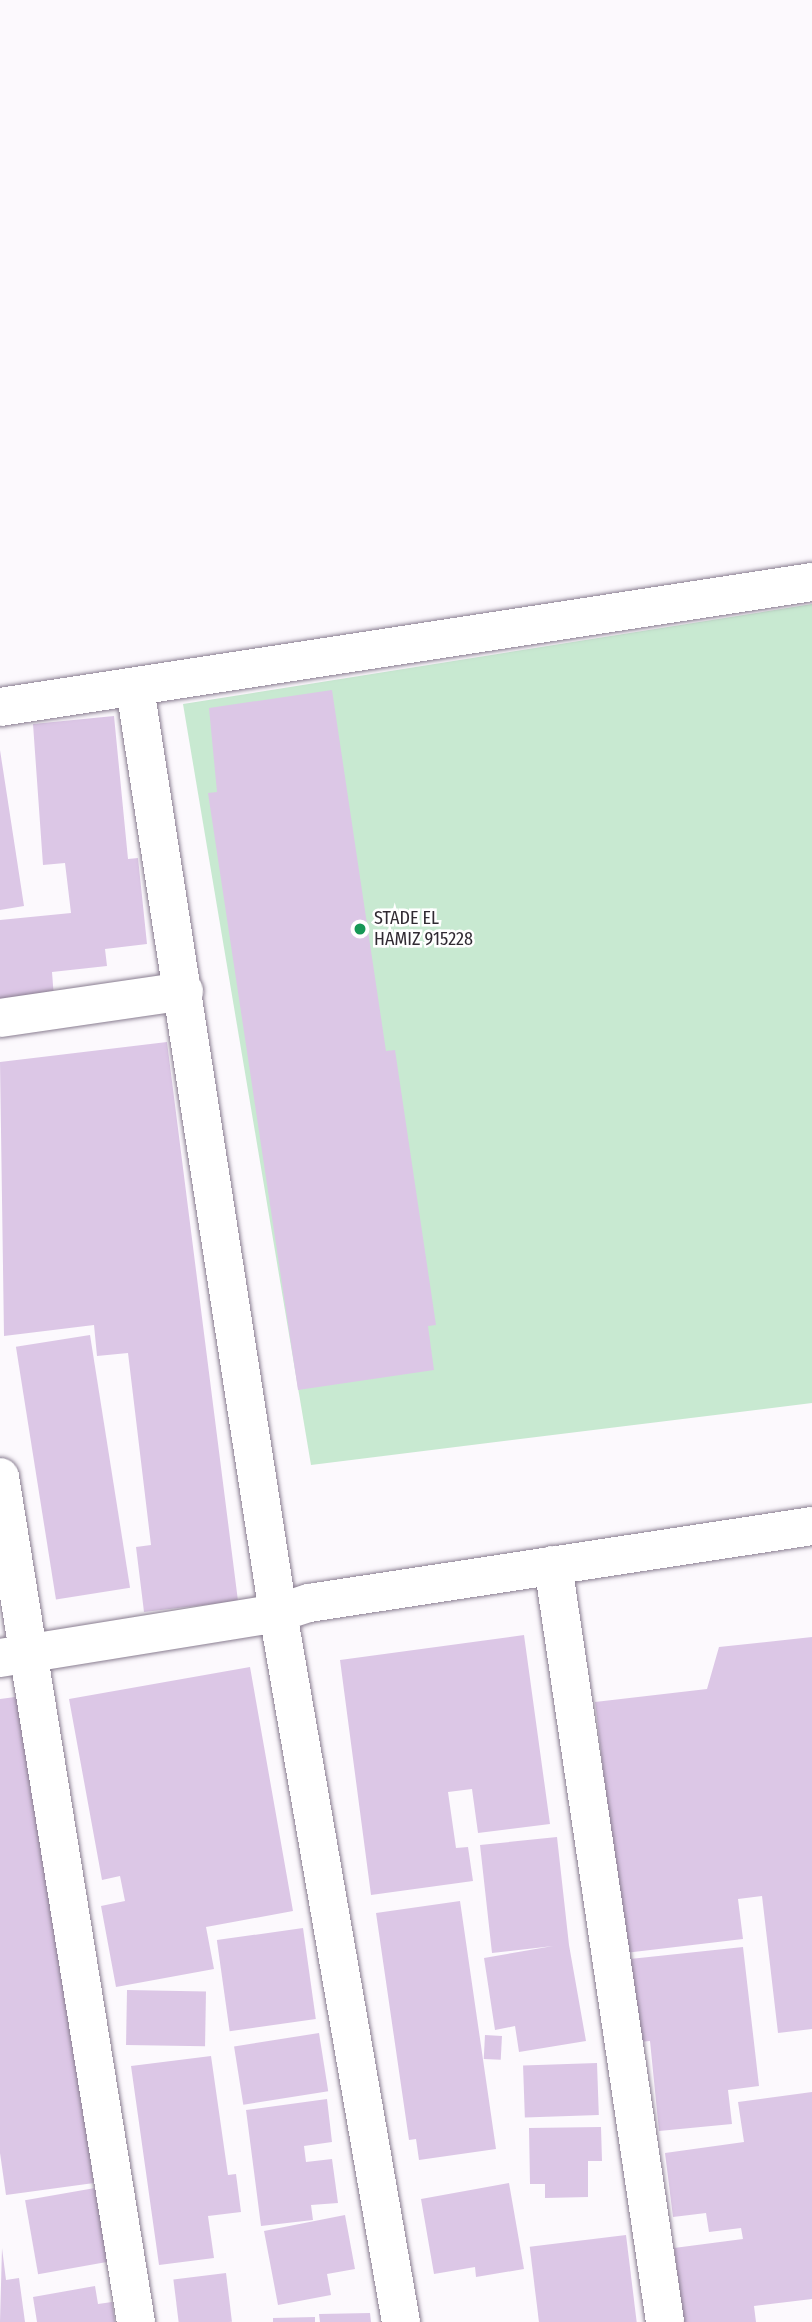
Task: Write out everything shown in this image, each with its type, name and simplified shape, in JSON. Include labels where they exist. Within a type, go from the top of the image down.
[{"type":"street","points":[[0,707],[812,582]]},
{"type":"street","points":[[135,688],[184,991],[278,1613],[401,2322]]},
{"type":"street","points":[[0,1018],[184,991]]},
{"type":"street","points":[[0,1477],[14,1656],[136,2322]]},
{"type":"street","points":[[14,1656],[278,1613],[309,1602],[812,1526]]},
{"type":"street","points":[[553,1565],[666,2322]]},
{"type":"green space","points":[[812,604],[812,1403],[311,1465],[183,704]]},
{"type":"building","points":[[332,690],[386,1051],[395,1050],[436,1325],[428,1326],[434,1370],[298,1390],[208,793],[217,792],[209,708]]},
{"type":"building","points":[[114,716],[128,859],[138,858],[147,944],[105,949],[107,966],[52,972],[54,998],[0,1004],[0,920],[71,913],[65,863],[43,865],[33,724]]},
{"type":"building","points":[[0,750],[24,906],[0,910]]},
{"type":"building","points":[[167,1042],[238,1601],[144,1612],[136,1547],[151,1545],[128,1353],[97,1356],[94,1325],[4,1336],[0,1062]]},
{"type":"building","points":[[90,1335],[130,1588],[56,1600],[16,1347]]},
{"type":"building","points":[[524,1635],[550,1824],[478,1833],[472,1789],[448,1792],[456,1848],[468,1847],[473,1881],[371,1895],[340,1660]]},
{"type":"building","points":[[812,1637],[812,2029],[778,2033],[762,1896],[738,1899],[743,1939],[625,1953],[595,1702],[707,1689],[719,1647]]},
{"type":"building","points":[[250,1667],[293,1911],[206,1927],[214,1969],[116,1987],[101,1906],[125,1901],[120,1876],[102,1880],[69,1699]]},
{"type":"building","points":[[23,1696],[94,2183],[6,2195],[0,2153],[0,1699]]},
{"type":"building","points":[[557,1837],[569,1945],[586,2041],[519,2052],[515,2026],[495,2030],[484,1958],[553,1946],[492,1953],[480,1845]]},
{"type":"building","points":[[460,1901],[496,2149],[419,2160],[416,2139],[409,2140],[376,1913]]},
{"type":"building","points":[[303,1928],[316,2019],[230,2031],[217,1940]]},
{"type":"building","points":[[743,1947],[759,2086],[728,2090],[732,2124],[659,2131],[650,2041],[639,2042],[630,1959]]},
{"type":"building","points":[[127,1990],[206,1991],[205,2046],[126,2045]]},
{"type":"building","points":[[319,2033],[328,2091],[243,2105],[234,2046]]},
{"type":"building","points":[[485,2035],[502,2036],[501,2060],[484,2059]]},
{"type":"building","points":[[211,2056],[228,2175],[236,2174],[241,2212],[208,2216],[214,2258],[159,2265],[131,2066]]},
{"type":"building","points":[[597,2063],[599,2115],[525,2118],[523,2066]]},
{"type":"building","points":[[812,2092],[812,2299],[754,2306],[756,2322],[684,2322],[674,2248],[743,2239],[741,2228],[709,2232],[706,2213],[673,2217],[665,2153],[744,2142],[738,2102]]},
{"type":"building","points":[[327,2099],[332,2142],[304,2146],[306,2162],[332,2159],[338,2203],[311,2205],[313,2220],[261,2226],[246,2110]]},
{"type":"building","points":[[601,2127],[602,2161],[588,2161],[588,2197],[545,2198],[545,2184],[530,2184],[529,2128]]},
{"type":"building","points":[[509,2183],[524,2269],[476,2277],[475,2267],[434,2274],[421,2199]]},
{"type":"building","points":[[95,2188],[108,2262],[38,2274],[25,2200]]},
{"type":"building","points":[[345,2215],[355,2269],[327,2274],[331,2295],[278,2305],[264,2231]]},
{"type":"building","points":[[626,2235],[637,2322],[539,2322],[530,2247]]},
{"type":"building","points":[[2,2248],[6,2280],[19,2278],[25,2322],[0,2322]]},
{"type":"building","points":[[226,2273],[232,2322],[179,2322],[173,2279]]},
{"type":"building","points":[[95,2286],[98,2304],[112,2302],[115,2322],[37,2322],[33,2297]]},
{"type":"building","points":[[370,2313],[371,2322],[320,2322],[319,2314]]},
{"type":"building","points":[[315,2317],[315,2322],[273,2322],[273,2318]]},
{"type":"place","name":"STADE EL HAMIZ 915228","points":[[360,929]]}]
